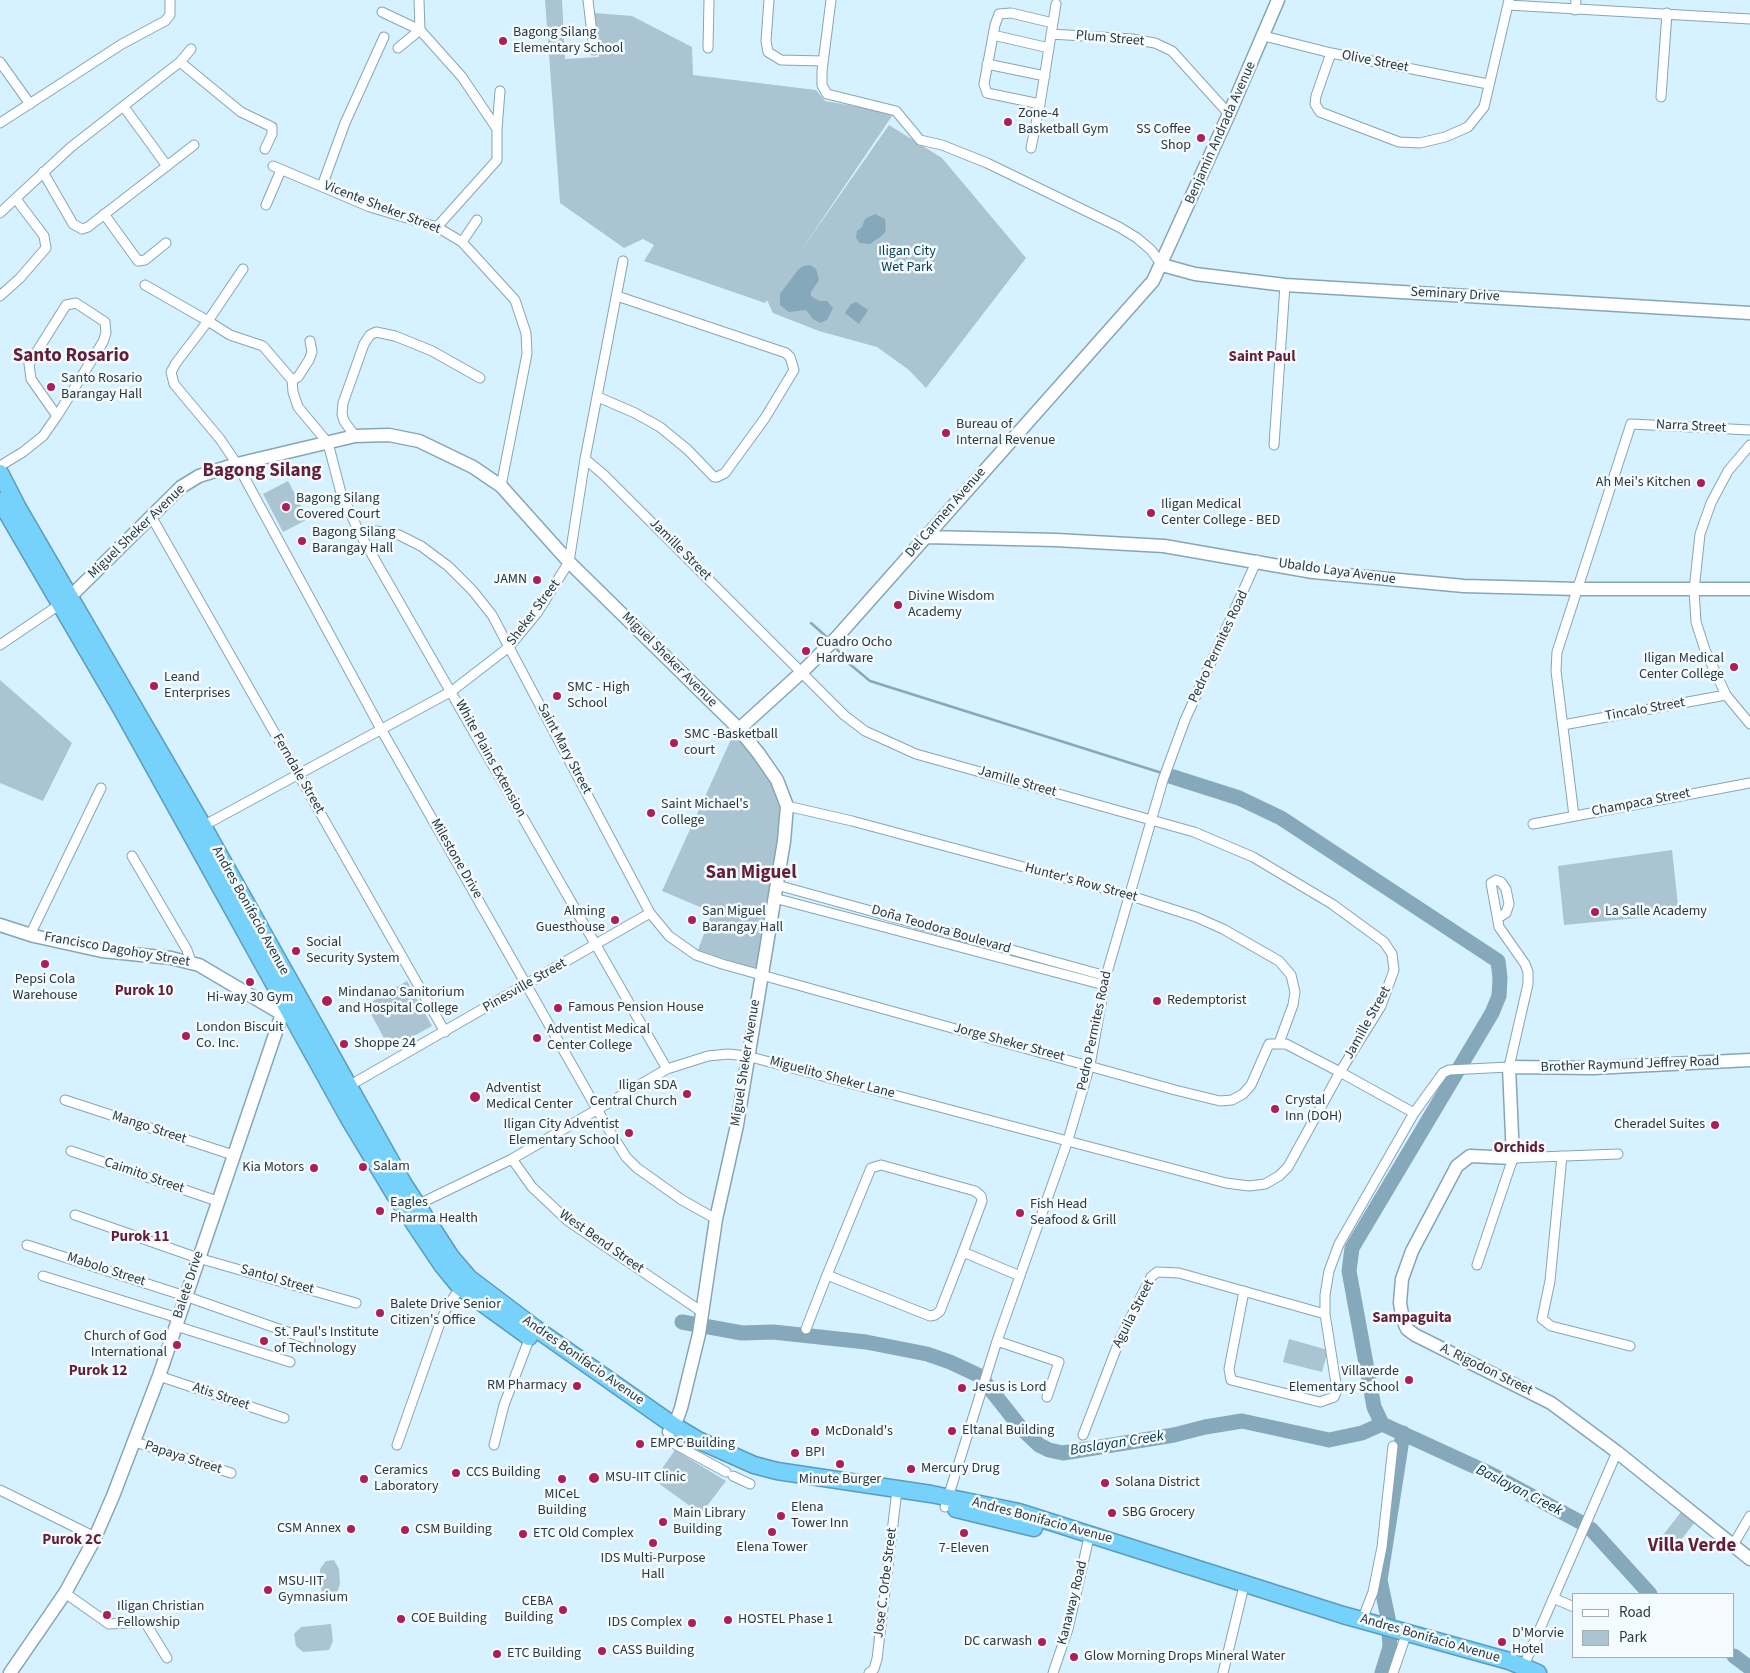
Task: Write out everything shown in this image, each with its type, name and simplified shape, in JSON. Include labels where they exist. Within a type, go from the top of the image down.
[{"type":"highway","name":"Andres Bonifacio Avenue","points":[[0,473],[122,710],[291,1009],[348,1117],[395,1195],[442,1265],[530,1337],[671,1433],[733,1466],[770,1480],[1019,1512],[1089,1538],[1243,1590],[1524,1671]]},
{"type":"highway","name":"Andres Bonifacio Avenue","points":[[0,501],[65,601],[203,826],[291,1009],[347,1087],[464,1282],[536,1328],[671,1433]]},
{"type":"highway","name":"Andres Bonifacio Avenue","points":[[1089,1538],[1369,1626]]},
{"type":"street","points":[[0,123],[122,44],[165,20],[170,15],[170,0]]},
{"type":"street","points":[[420,0],[420,30]]},
{"type":"street","points":[[588,0],[594,50]]},
{"type":"street","points":[[708,48],[709,0]]},
{"type":"street","points":[[769,0],[766,41],[768,52],[781,60],[823,61]]},
{"type":"street","points":[[831,0],[823,61],[822,85],[826,94],[896,111],[920,140],[942,145],[987,164],[1119,227],[1137,238],[1151,250],[1162,265]]},
{"type":"street","name":"Benjamin Andrada Avenue","points":[[1162,265],[1230,114],[1278,0]]},
{"type":"street","points":[[1575,10],[1576,0]]},
{"type":"street","points":[[1331,53],[1316,96],[1317,109],[1399,142],[1420,143],[1468,127],[1484,107],[1509,3],[1575,10],[1667,13],[1750,19]]},
{"type":"street","points":[[1031,148],[1056,4]]},
{"type":"street","points":[[382,12],[420,30],[462,77],[497,129]]},
{"type":"street","points":[[1040,104],[987,93],[984,84],[987,64],[999,14],[1004,12],[1053,23]]},
{"type":"street","points":[[1661,97],[1667,13]]},
{"type":"street","points":[[398,48],[420,30]]},
{"type":"street","name":"Plum Street","points":[[1051,34],[1132,40],[1155,44],[1172,51],[1230,114]]},
{"type":"street","points":[[993,35],[1049,48]]},
{"type":"street","name":"Olive Street","points":[[1264,36],[1331,53],[1488,84]]},
{"type":"street","points":[[322,186],[345,124],[384,37]]},
{"type":"street","points":[[0,213],[71,147],[180,62],[191,49]]},
{"type":"street","points":[[0,62],[30,104]]},
{"type":"street","points":[[180,62],[241,112],[272,127],[272,134],[265,149]]},
{"type":"street","points":[[987,64],[1045,76]]},
{"type":"street","points":[[437,227],[497,160],[500,91]]},
{"type":"street","points":[[124,107],[167,166]]},
{"type":"street","points":[[43,172],[77,228],[88,227],[194,146]]},
{"type":"street","name":"Vicente Sheker Street","points":[[266,205],[277,168],[370,207],[437,227],[462,242],[515,300],[526,333],[526,354],[501,486]]},
{"type":"street","points":[[0,296],[20,278],[46,248],[44,236],[16,199]]},
{"type":"street","points":[[104,214],[138,261],[145,260],[166,243]]},
{"type":"street","points":[[462,242],[477,220]]},
{"type":"street","name":"Sheker Street","points":[[203,826],[452,691],[509,647],[547,599],[569,562],[585,459],[623,261]]},
{"type":"street","name":"Seminary Drive","points":[[1162,265],[1195,274],[1285,284],[1750,312]]},
{"type":"street","name":"Del Carmen Avenue","points":[[739,730],[833,641],[1078,363],[1141,295],[1153,281],[1162,265]]},
{"type":"street","points":[[208,322],[243,269]]},
{"type":"street","points":[[1274,445],[1285,284]]},
{"type":"street","points":[[145,285],[230,335],[263,346],[292,380],[293,392],[298,407],[328,443]]},
{"type":"street","points":[[598,396],[660,427],[688,450],[714,477],[717,477],[725,473],[765,418],[794,370],[790,357],[786,353],[617,296]]},
{"type":"street","points":[[0,466],[23,452],[43,436],[57,416],[103,342],[106,333],[105,322],[76,304],[66,305],[62,310],[29,364],[32,379],[57,416]]},
{"type":"street","name":"Milestone Drive","points":[[208,322],[176,363],[172,378],[237,464],[381,729],[626,1157],[637,1168],[682,1200],[716,1219]]},
{"type":"street","points":[[355,436],[344,421],[342,403],[364,344],[370,335],[376,332],[395,336],[432,351],[480,378]]},
{"type":"street","points":[[292,380],[298,377],[309,360],[312,352],[310,341]]},
{"type":"street","name":"Narra Street","points":[[1577,589],[1631,424],[1750,430]]},
{"type":"street","name":"Miguel Sheker Avenue","points":[[65,601],[181,487],[199,476],[237,464],[355,436],[389,435],[419,441],[466,463],[501,486],[569,562],[739,730],[777,780],[788,806],[775,891],[736,1126],[716,1219],[700,1323],[685,1395],[671,1433]]},
{"type":"street","name":"White Plains Extension","points":[[328,443],[341,493],[359,532],[452,691],[595,946],[667,1069]]},
{"type":"street","points":[[1750,445],[1728,471],[1711,503],[1700,534],[1694,590],[1696,622],[1705,650],[1726,695],[1750,724]]},
{"type":"street","name":"Jamille Street","points":[[585,459],[803,671],[844,715],[865,731],[916,754],[1194,832],[1253,857],[1332,904],[1384,942],[1392,954],[1394,970],[1390,985],[1372,1021],[1340,1072],[1288,1167],[1279,1176],[1265,1184],[1249,1186],[1226,1183],[1068,1140]]},
{"type":"street","name":"Ferndale Street","points":[[152,516],[445,1032]]},
{"type":"street","name":"Saint Mary Street","points":[[359,532],[376,531],[399,535],[421,546],[448,566],[492,614],[650,913],[669,936],[696,955],[761,975]]},
{"type":"street","name":"Ubaldo Laya Avenue","points":[[926,537],[1056,540],[1164,546],[1258,560],[1313,572],[1464,586],[1577,589],[1750,589]]},
{"type":"street","name":"Pedro Permites Road","points":[[947,1502],[997,1341],[1068,1140],[1090,1065],[1105,980],[1151,820],[1185,720],[1258,560]]},
{"type":"street","points":[[1574,816],[1556,672],[1557,652],[1577,589]]},
{"type":"street","points":[[0,645],[65,601]]},
{"type":"street","name":"Tincalo Street","points":[[1563,725],[1726,695]]},
{"type":"street","name":"Champaca Street","points":[[1533,824],[1750,783]]},
{"type":"street","points":[[30,935],[101,788]]},
{"type":"street","name":"Hunter's Row Street","points":[[788,806],[852,821],[1128,896],[1196,917],[1214,925],[1257,947],[1287,968],[1291,975],[1294,992],[1293,1005],[1279,1044]]},
{"type":"street","points":[[132,856],[187,950],[190,962]]},
{"type":"street","name":"Doña Teodora Boulevard","points":[[775,891],[1105,980]]},
{"type":"street","name":"Doña Teodora Boulevard","points":[[775,891],[1105,980]]},
{"type":"street","name":"Pinesville Street","points":[[347,1087],[650,913]]},
{"type":"street","points":[[1477,1265],[1513,1158],[1509,1067],[1528,984],[1526,964],[1502,932],[1498,918]]},
{"type":"street","name":"Francisco Dagohoy Street","points":[[0,925],[30,935],[102,951],[190,962],[291,1009]]},
{"type":"street","name":"Jorge Sheker Street","points":[[761,975],[1220,1101],[1232,1100],[1243,1094],[1251,1085],[1269,1044],[1279,1044]]},
{"type":"street","name":"Balete Drive","points":[[10,1673],[65,1593],[95,1537],[135,1442],[233,1155],[291,1009]]},
{"type":"street","points":[[1279,1044],[1286,1044],[1414,1114]]},
{"type":"street","name":"Miguelito Sheker Lane","points":[[417,1206],[512,1159],[667,1069],[708,1056],[747,1056],[1068,1140]]},
{"type":"street","name":"Brother Raymund Jeffrey Road","points":[[1509,1067],[1593,1068],[1750,1060]]},
{"type":"street","points":[[1244,1291],[1229,1369],[1232,1380],[1320,1402],[1334,1397],[1337,1390],[1325,1314],[1325,1295],[1329,1271],[1339,1244],[1414,1114],[1443,1073],[1456,1068],[1509,1067]]},
{"type":"street","name":"Mango Street","points":[[65,1100],[233,1155]]},
{"type":"street","name":"Caimito Street","points":[[70,1151],[217,1201]]},
{"type":"street","points":[[1513,1158],[1618,1154]]},
{"type":"street","name":"A. Rigodon Street","points":[[1513,1158],[1470,1156],[1457,1166],[1412,1251],[1402,1279],[1400,1303],[1402,1320],[1407,1329],[1551,1403],[1617,1452],[1750,1559]]},
{"type":"street","points":[[1562,1156],[1550,1281],[1542,1319],[1551,1326],[1630,1346]]},
{"type":"street","name":"West Bend Street","points":[[512,1159],[532,1187],[568,1221],[700,1323]]},
{"type":"street","points":[[806,1329],[827,1275],[870,1168],[881,1165],[975,1191],[979,1194],[982,1201],[940,1311],[930,1316],[827,1275]]},
{"type":"street","name":"Santol Street","points":[[75,1215],[198,1258],[356,1303]]},
{"type":"street","name":"Mabolo Street","points":[[27,1245],[185,1296],[310,1340]]},
{"type":"street","points":[[963,1252],[1020,1276]]},
{"type":"street","name":"Aguila Street","points":[[1084,1435],[1120,1339],[1151,1277],[1157,1272],[1179,1273],[1325,1314]]},
{"type":"street","points":[[43,1276],[290,1362]]},
{"type":"street","points":[[398,1446],[440,1323],[464,1282]]},
{"type":"street","points":[[494,1445],[504,1405],[530,1337]]},
{"type":"street","points":[[997,1341],[1060,1362],[1046,1398]]},
{"type":"street","name":"Atis Street","points":[[159,1376],[284,1418]]},
{"type":"street","points":[[671,1433],[729,1474],[750,1484]]},
{"type":"street","name":"Papaya Street","points":[[135,1442],[231,1473]]},
{"type":"street","points":[[1369,1626],[1373,1592],[1382,1548],[1393,1446]]},
{"type":"street","points":[[1524,1671],[1617,1452]]},
{"type":"street","points":[[0,1490],[95,1537]]},
{"type":"street","name":"Jose C. Orbe Street","points":[[869,1673],[874,1669],[877,1659],[896,1495]]},
{"type":"street","points":[[1733,1546],[1750,1516]]},
{"type":"street","name":"Kanaway Road","points":[[1053,1673],[1068,1629],[1089,1538]]},
{"type":"street","points":[[1223,1673],[1243,1590]]},
{"type":"street","points":[[65,1593],[110,1624],[145,1622],[167,1658]]},
{"type":"street","points":[[1554,1598],[1572,1605]]},
{"type":"street","points":[[1393,1673],[1401,1634]]},
{"type":"green space","name":"Iligan City Wet Park","points":[[545,0],[562,0],[565,59],[599,57],[594,13],[632,16],[692,47],[693,75],[816,90],[825,101],[894,113],[800,252],[889,125],[942,158],[1026,258],[926,388],[909,370],[877,347],[819,331],[773,313],[767,300],[765,303],[644,261],[654,245],[643,239],[624,248],[560,203]]},
{"type":"green space","name":"Bagong Silang Covered Court","points":[[288,481],[308,519],[283,532],[263,494]]},
{"type":"green space","points":[[0,680],[72,743],[43,801],[0,783]]},
{"type":"green space","points":[[733,735],[756,755],[772,779],[781,804],[782,824],[758,970],[698,950],[712,912],[662,891]]},
{"type":"green space","points":[[1672,850],[1679,914],[1564,925],[1558,866]]},
{"type":"green space","points":[[407,981],[432,1026],[390,1049],[366,1005]]},
{"type":"green space","points":[[1289,1339],[1328,1350],[1322,1372],[1283,1362]]},
{"type":"green space","points":[[675,1450],[726,1481],[701,1514],[654,1480]]},
{"type":"green space","points":[[1681,1512],[1695,1522],[1670,1554],[1656,1544]]},
{"type":"green space","points":[[334,1560],[339,1569],[340,1584],[335,1598],[328,1602],[322,1598],[320,1569],[326,1561]]},
{"type":"green space","points":[[331,1624],[333,1641],[329,1650],[303,1652],[296,1646],[294,1634],[301,1627]]},
{"type":"shaded area","points":[[875,214],[885,219],[886,230],[884,234],[870,244],[860,243],[856,238],[857,231],[862,227],[865,219]]},
{"type":"shaded area","points":[[810,265],[816,269],[819,280],[811,292],[811,296],[819,301],[827,301],[833,308],[827,320],[820,323],[813,319],[806,310],[789,312],[780,305],[780,294],[798,270],[803,266]]},
{"type":"shaded area","points":[[856,302],[868,310],[859,324],[845,313],[851,304]]},
{"type":"waterway","points":[[811,623],[829,639]]},
{"type":"waterway","points":[[834,645],[846,661],[870,681],[1162,773]]},
{"type":"waterway","points":[[1170,776],[1239,798],[1281,818],[1498,961],[1500,978],[1499,996],[1492,1013],[1352,1248],[1349,1271],[1374,1407],[1382,1424],[1491,1474],[1582,1523]]},
{"type":"waterway","name":"Baslayan Creek","points":[[682,1322],[742,1333],[773,1332],[866,1342],[927,1354],[980,1376],[1021,1428],[1039,1445],[1049,1450],[1063,1453],[1174,1435],[1205,1427],[1242,1421],[1329,1440],[1362,1433],[1382,1424]]},
{"type":"waterway","points":[[1382,1673],[1390,1647],[1388,1618],[1380,1580],[1403,1433]]},
{"type":"waterway","name":"Baslayan Creek","points":[[1591,1529],[1649,1593]]},
{"type":"waterway","name":"Baslayan Creek","points":[[1735,1657],[1750,1668]]},
{"type":"place","name":"Bagong Silang Elementary School","points":[[503,41]]},
{"type":"place","name":"Zone-4 Basketball Gym","points":[[1008,122]]},
{"type":"place","name":"SS Coffee Shop","points":[[1201,138]]},
{"type":"place","name":"Santo Rosario Barangay Hall","points":[[51,387]]},
{"type":"place","name":"Bureau of Internal Revenue","points":[[946,433]]},
{"type":"place","name":"Ah Mei's Kitchen","points":[[1701,483]]},
{"type":"place","name":"Bagong Silang Covered Court","points":[[286,507]]},
{"type":"place","name":"Iligan Medical Center College - BED","points":[[1151,513]]},
{"type":"place","name":"Bagong Silang Barangay Hall","points":[[302,541]]},
{"type":"place","name":"JAMN","points":[[537,580]]},
{"type":"place","name":"Divine Wisdom Academy","points":[[898,605]]},
{"type":"place","name":"Cuadro Ocho Hardware","points":[[806,651]]},
{"type":"place","name":"Iligan Medical Center College","points":[[1734,667]]},
{"type":"place","name":"Leand Enterprises","points":[[154,686]]},
{"type":"place","name":"SMC - High School","points":[[557,696]]},
{"type":"place","name":"SMC -Basketball court","points":[[674,743]]},
{"type":"place","name":"Saint Michael's College","points":[[651,813]]},
{"type":"place","name":"La Salle Academy","points":[[1595,912]]},
{"type":"place","name":"Alming Guesthouse","points":[[615,920]]},
{"type":"place","name":"San Miguel Barangay Hall","points":[[692,920]]},
{"type":"place","name":"Social Security System","points":[[296,951]]},
{"type":"place","name":"Pepsi Cola Warehouse","points":[[45,964]]},
{"type":"place","name":"Hi-way 30 Gym","points":[[250,982]]},
{"type":"place","name":"Mindanao Sanitorium and Hospital College","points":[[327,1001]]},
{"type":"place","name":"Redemptorist","points":[[1157,1001]]},
{"type":"place","name":"Famous Pension House","points":[[558,1008]]},
{"type":"place","name":"London Biscuit Co. Inc.","points":[[186,1036]]},
{"type":"place","name":"Adventist Medical Center College","points":[[537,1038]]},
{"type":"place","name":"Shoppe 24","points":[[344,1044]]},
{"type":"place","name":"Iligan SDA Central Church","points":[[687,1094]]},
{"type":"place","name":"Adventist Medical Center","points":[[475,1097]]},
{"type":"place","name":"Crystal Inn (DOH)","points":[[1275,1109]]},
{"type":"place","name":"Cheradel Suites","points":[[1715,1125]]},
{"type":"place","name":"Iligan City Adventist Elementary School","points":[[629,1133]]},
{"type":"place","name":"Salam","points":[[363,1167]]},
{"type":"place","name":"Kia Motors","points":[[314,1168]]},
{"type":"place","name":"Eagles Pharma Health","points":[[380,1211]]},
{"type":"place","name":"Fish Head Seafood & Grill","points":[[1020,1213]]},
{"type":"place","name":"Balete Drive Senior Citizen's Office","points":[[380,1313]]},
{"type":"place","name":"St. Paul's Institute of Technology","points":[[264,1341]]},
{"type":"place","name":"Church of God International","points":[[177,1345]]},
{"type":"place","name":"Villaverde Elementary School","points":[[1409,1380]]},
{"type":"place","name":"RM Pharmacy","points":[[577,1386]]},
{"type":"place","name":"Jesus is Lord","points":[[962,1388]]},
{"type":"place","name":"Eltanal Building","points":[[952,1431]]},
{"type":"place","name":"McDonald's","points":[[815,1432]]},
{"type":"place","name":"EMPC Building","points":[[640,1444]]},
{"type":"place","name":"BPI","points":[[795,1453]]},
{"type":"place","name":"Minute Burger","points":[[840,1464]]},
{"type":"place","name":"Mercury Drug","points":[[911,1469]]},
{"type":"place","name":"CCS Building","points":[[456,1473]]},
{"type":"place","name":"MSU-IIT Clinic","points":[[594,1478]]},
{"type":"place","name":"Ceramics Laboratory","points":[[364,1479]]},
{"type":"place","name":"MICeL Building","points":[[562,1479]]},
{"type":"place","name":"Solana District","points":[[1105,1483]]},
{"type":"place","name":"SBG Grocery","points":[[1112,1513]]},
{"type":"place","name":"Elena Tower Inn","points":[[781,1516]]},
{"type":"place","name":"Main Library Building","points":[[663,1522]]},
{"type":"place","name":"CSM Annex","points":[[351,1529]]},
{"type":"place","name":"CSM Building","points":[[405,1530]]},
{"type":"place","name":"Elena Tower","points":[[772,1532]]},
{"type":"place","name":"7-Eleven","points":[[964,1533]]},
{"type":"place","name":"ETC Old Complex","points":[[523,1534]]},
{"type":"place","name":"IDS Multi-Purpose Hall","points":[[653,1543]]},
{"type":"place","name":"MSU-IIT Gymnasium","points":[[268,1590]]},
{"type":"place","name":"CEBA Building","points":[[563,1610]]},
{"type":"place","name":"Iligan Christian Fellowship","points":[[107,1615]]},
{"type":"place","name":"COE Building","points":[[401,1619]]},
{"type":"place","name":"HOSTEL Phase 1","points":[[728,1620]]},
{"type":"place","name":"IDS Complex","points":[[692,1623]]},
{"type":"place","name":"DC carwash","points":[[1042,1642]]},
{"type":"place","name":"D'Morvie Hotel","points":[[1502,1642]]},
{"type":"place","name":"CASS Building","points":[[602,1651]]},
{"type":"place","name":"ETC Building","points":[[497,1654]]},
{"type":"place","name":"Glow Morning Drops Mineral Water","points":[[1074,1657]]},
{"type":"district","name":"Santo Rosario","points":[[71,357]]},
{"type":"district","name":"Saint Paul","points":[[1262,358]]},
{"type":"district","name":"Bagong Silang","points":[[262,472]]},
{"type":"district","name":"San Miguel","points":[[751,874]]},
{"type":"district","name":"Purok 10","points":[[144,992]]},
{"type":"district","name":"Orchids","points":[[1519,1149]]},
{"type":"district","name":"Purok 11","points":[[140,1238]]},
{"type":"district","name":"Sampaguita","points":[[1412,1319]]},
{"type":"district","name":"Purok 12","points":[[98,1372]]},
{"type":"district","name":"Purok 2C","points":[[72,1541]]},
{"type":"district","name":"Villa Verde","points":[[1692,1547]]}]
